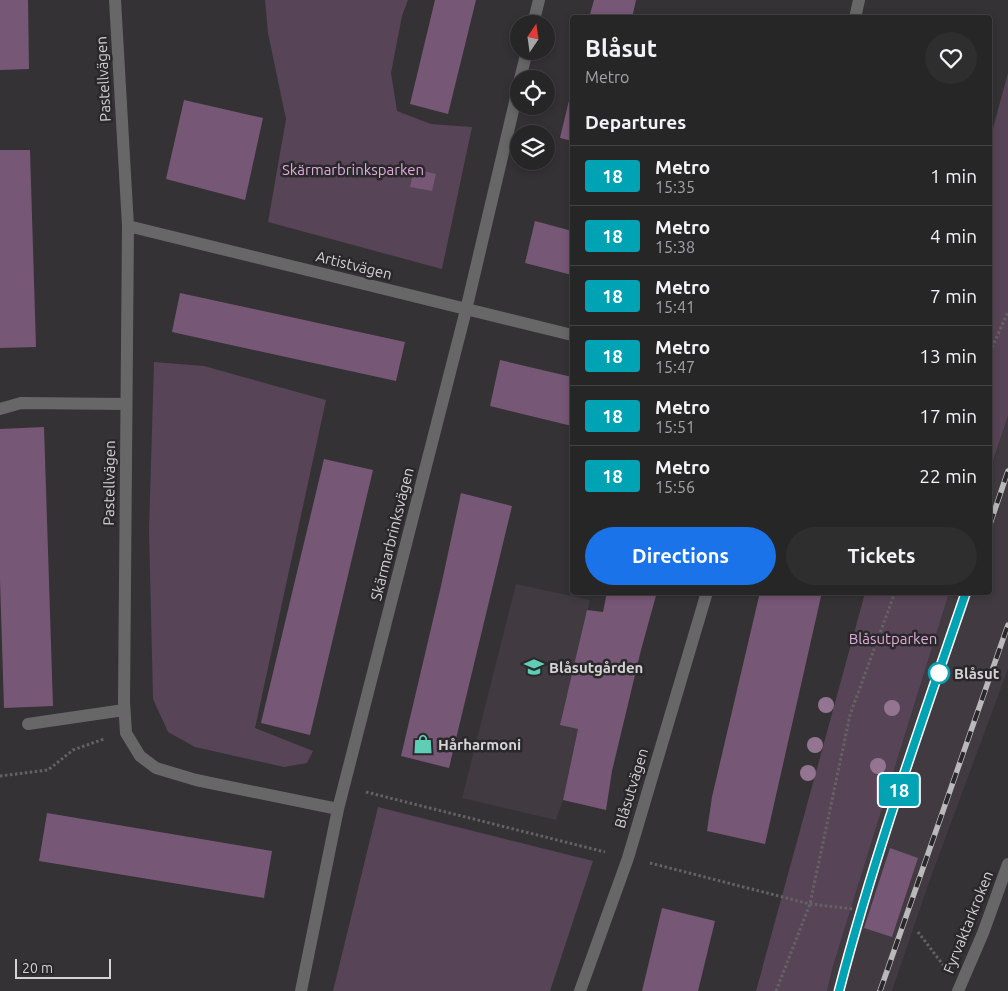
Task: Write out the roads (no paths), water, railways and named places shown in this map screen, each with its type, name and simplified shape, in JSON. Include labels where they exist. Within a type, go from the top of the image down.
[{"type":"street","name":"Pastellvägen","points":[[115,0],[128,226],[124,710],[126,733],[140,756],[156,768],[196,780],[338,809]]},
{"type":"street","points":[[535,15],[539,0]]},
{"type":"street","points":[[856,15],[859,0]]},
{"type":"street","name":"Skärmarbrinksvägen","points":[[301,991],[338,809],[466,310],[512,115]]},
{"type":"street","name":"Artistvägen","points":[[128,226],[570,335]]},
{"type":"street","points":[[0,409],[22,403],[126,404]]},
{"type":"street","name":"Blåsutvägen","points":[[580,991],[628,858],[706,595]]},
{"type":"street","points":[[28,724],[124,710]]},
{"type":"street","name":"Fyrvaktarkroken","points":[[958,991],[983,932],[1008,864]]},
{"type":"railway","points":[[992,518],[1008,471]]},
{"type":"railway","points":[[839,991],[867,890],[965,595]]},
{"type":"railway","points":[[880,991],[1008,625]]},
{"type":"metro line","name":"18","points":[[839,991],[868,885],[888,822],[965,595]]},
{"type":"place","name":"Blåsutgården","points":[[534,667]]},
{"type":"place","name":"Blåsut","points":[[939,673]]},
{"type":"place","name":"Hårharmoni","points":[[423,744]]},
{"type":"park label","name":"Skärmarbrinksparken","points":[[353,169]]},
{"type":"park label","name":"Blåsutparken","points":[[893,638]]}]
